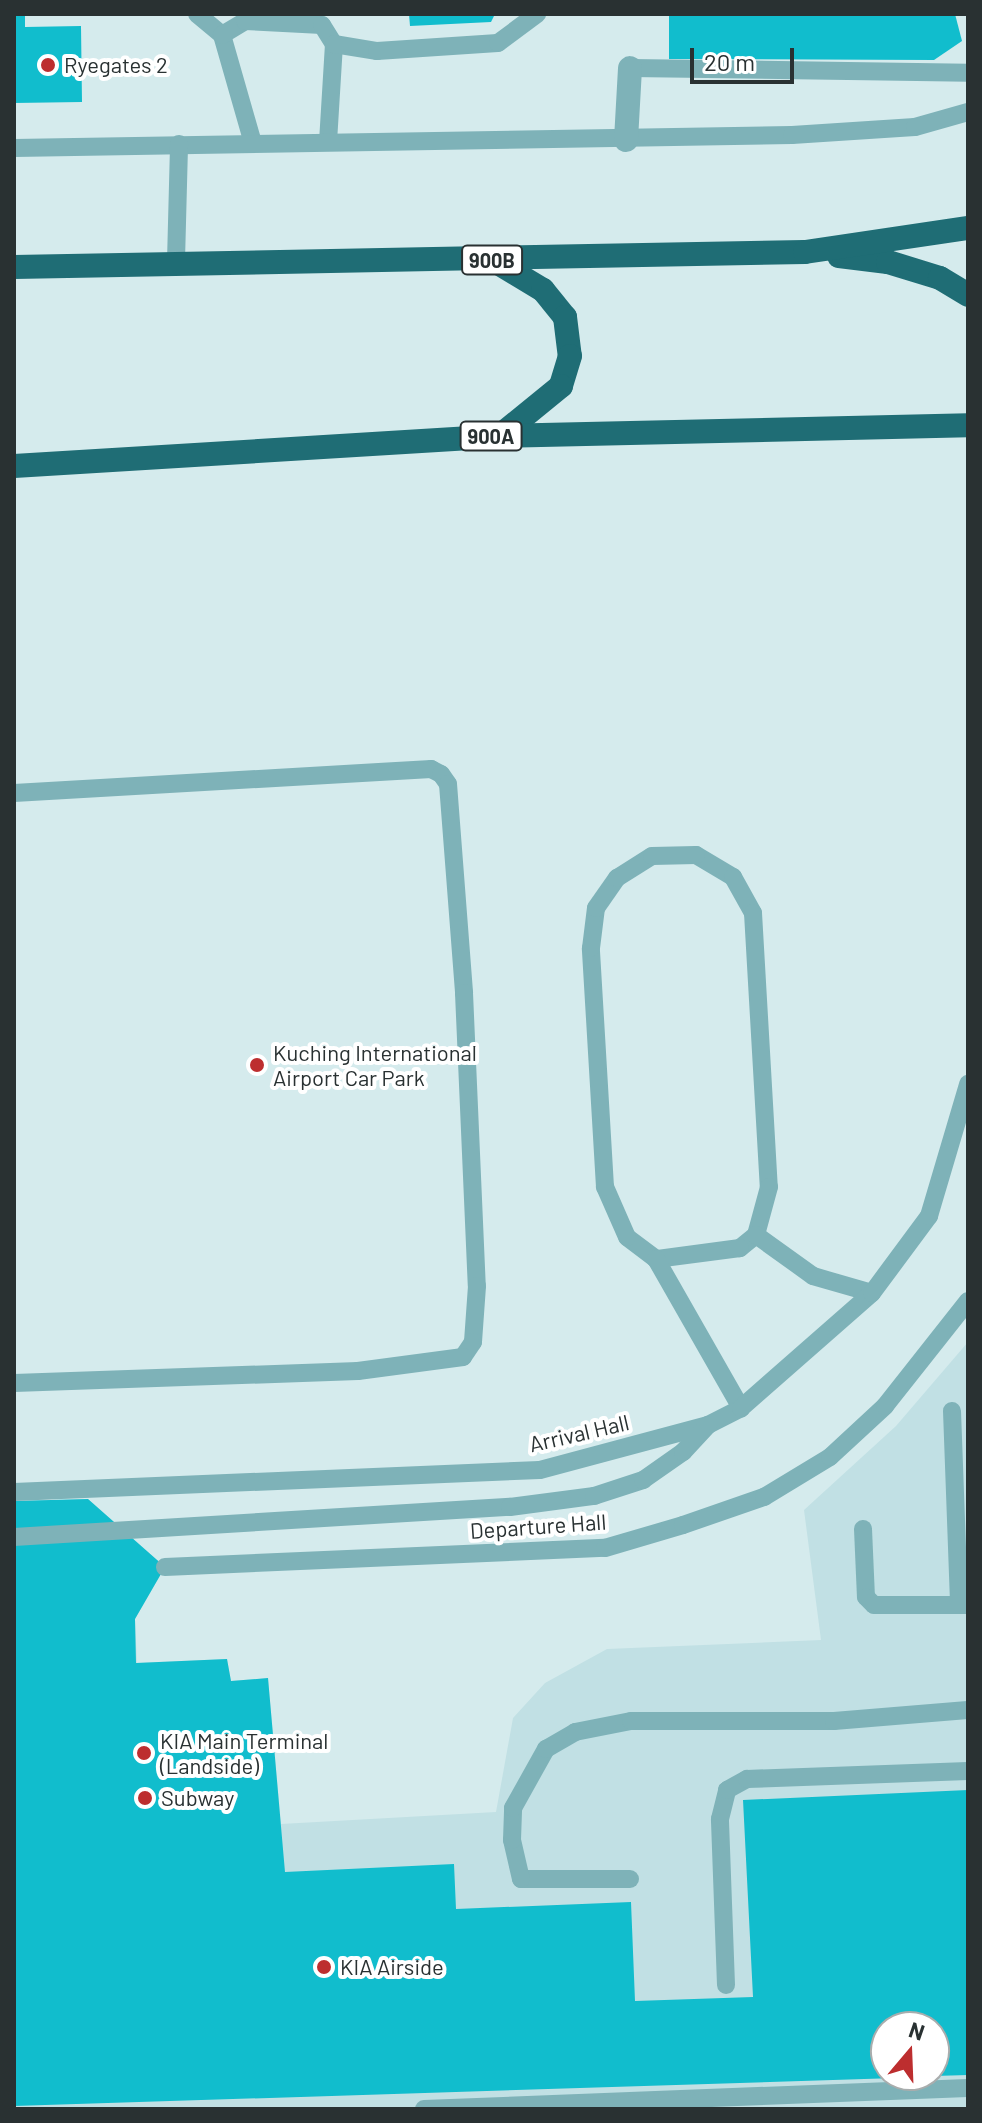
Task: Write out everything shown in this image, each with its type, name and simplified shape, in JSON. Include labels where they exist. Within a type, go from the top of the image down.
[{"type":"highway","name":"900B","points":[[14,267],[176,261],[493,260],[805,252],[968,228]]},
{"type":"highway","points":[[805,252],[888,262],[940,278],[968,295]]},
{"type":"highway","points":[[493,260],[543,290],[565,317],[570,356],[561,386],[499,436]]},
{"type":"highway","name":"900A","points":[[14,466],[499,436],[968,425]]},
{"type":"street","points":[[626,140],[630,68]]},
{"type":"lane","points":[[197,14],[222,35],[253,143]]},
{"type":"lane","points":[[334,44],[377,51],[498,43],[537,14]]},
{"type":"lane","points":[[222,35],[245,21],[322,25],[334,44],[328,142]]},
{"type":"lane","points":[[630,68],[968,73]]},
{"type":"lane","points":[[14,148],[626,140],[915,127],[968,112]]},
{"type":"lane","points":[[176,261],[179,144]]},
{"type":"lane","points":[[14,793],[431,769],[441,774],[448,784],[464,993],[477,1286],[473,1342],[463,1357],[358,1371],[14,1383]]},
{"type":"lane","points":[[656,1259],[740,1248],[756,1235],[769,1187],[753,913],[733,877],[696,855],[652,856],[617,878],[596,908],[591,948],[605,1187],[627,1237],[656,1259],[741,1408]]},
{"type":"lane","name":"Arrival Hall","points":[[14,1492],[540,1470],[708,1425],[741,1408],[872,1293],[929,1216],[968,1084]]},
{"type":"lane","points":[[756,1235],[813,1276],[872,1293]]},
{"type":"lane","name":"Departure Hall","points":[[165,1567],[605,1548],[683,1525],[764,1497],[830,1457],[885,1406],[968,1301]]},
{"type":"lane","points":[[863,1529],[866,1597],[874,1605],[964,1605],[952,1411]]},
{"type":"lane","points":[[14,1537],[510,1507],[594,1496],[643,1480],[683,1452],[708,1425]]},
{"type":"lane","points":[[630,1879],[521,1879],[513,1808],[546,1749],[575,1732],[631,1721],[865,1720],[968,1710]]},
{"type":"lane","points":[[726,1985],[720,1819],[727,1790],[747,1779],[968,1771]]},
{"type":"lane","points":[[424,2109],[968,2088]]},
{"type":"shaded area","points":[[968,1342],[968,2109],[14,2109],[14,1501],[88,1499],[165,1567],[135,1619],[137,1663],[227,1659],[231,1681],[268,1678],[281,1824],[496,1812],[513,1718],[545,1683],[607,1649],[821,1640],[804,1510],[896,1426]]},
{"type":"building","name":"Ryegates 2","points":[[14,14],[25,14],[25,27],[81,26],[82,102],[14,103]]},
{"type":"building","points":[[409,14],[495,14],[491,22],[410,26]]},
{"type":"building","points":[[669,14],[955,14],[962,41],[934,60],[669,59]]},
{"type":"building","points":[[88,1499],[165,1567],[135,1619],[136,1663],[227,1659],[231,1681],[268,1678],[285,1872],[454,1864],[456,1909],[631,1902],[635,2001],[753,1997],[743,1800],[968,1790],[968,2075],[950,2076],[950,2011],[870,2011],[870,2079],[14,2106],[14,1501]]},
{"type":"place","name":"Ryegates 2","points":[[48,65]]},
{"type":"place","name":"Kuching International Airport Car Park","points":[[257,1065]]},
{"type":"place","name":"KIA Main Terminal (Landside)","points":[[144,1753]]},
{"type":"place","name":"Subway","points":[[145,1798]]},
{"type":"place","name":"KIA Airside","points":[[324,1967]]}]
